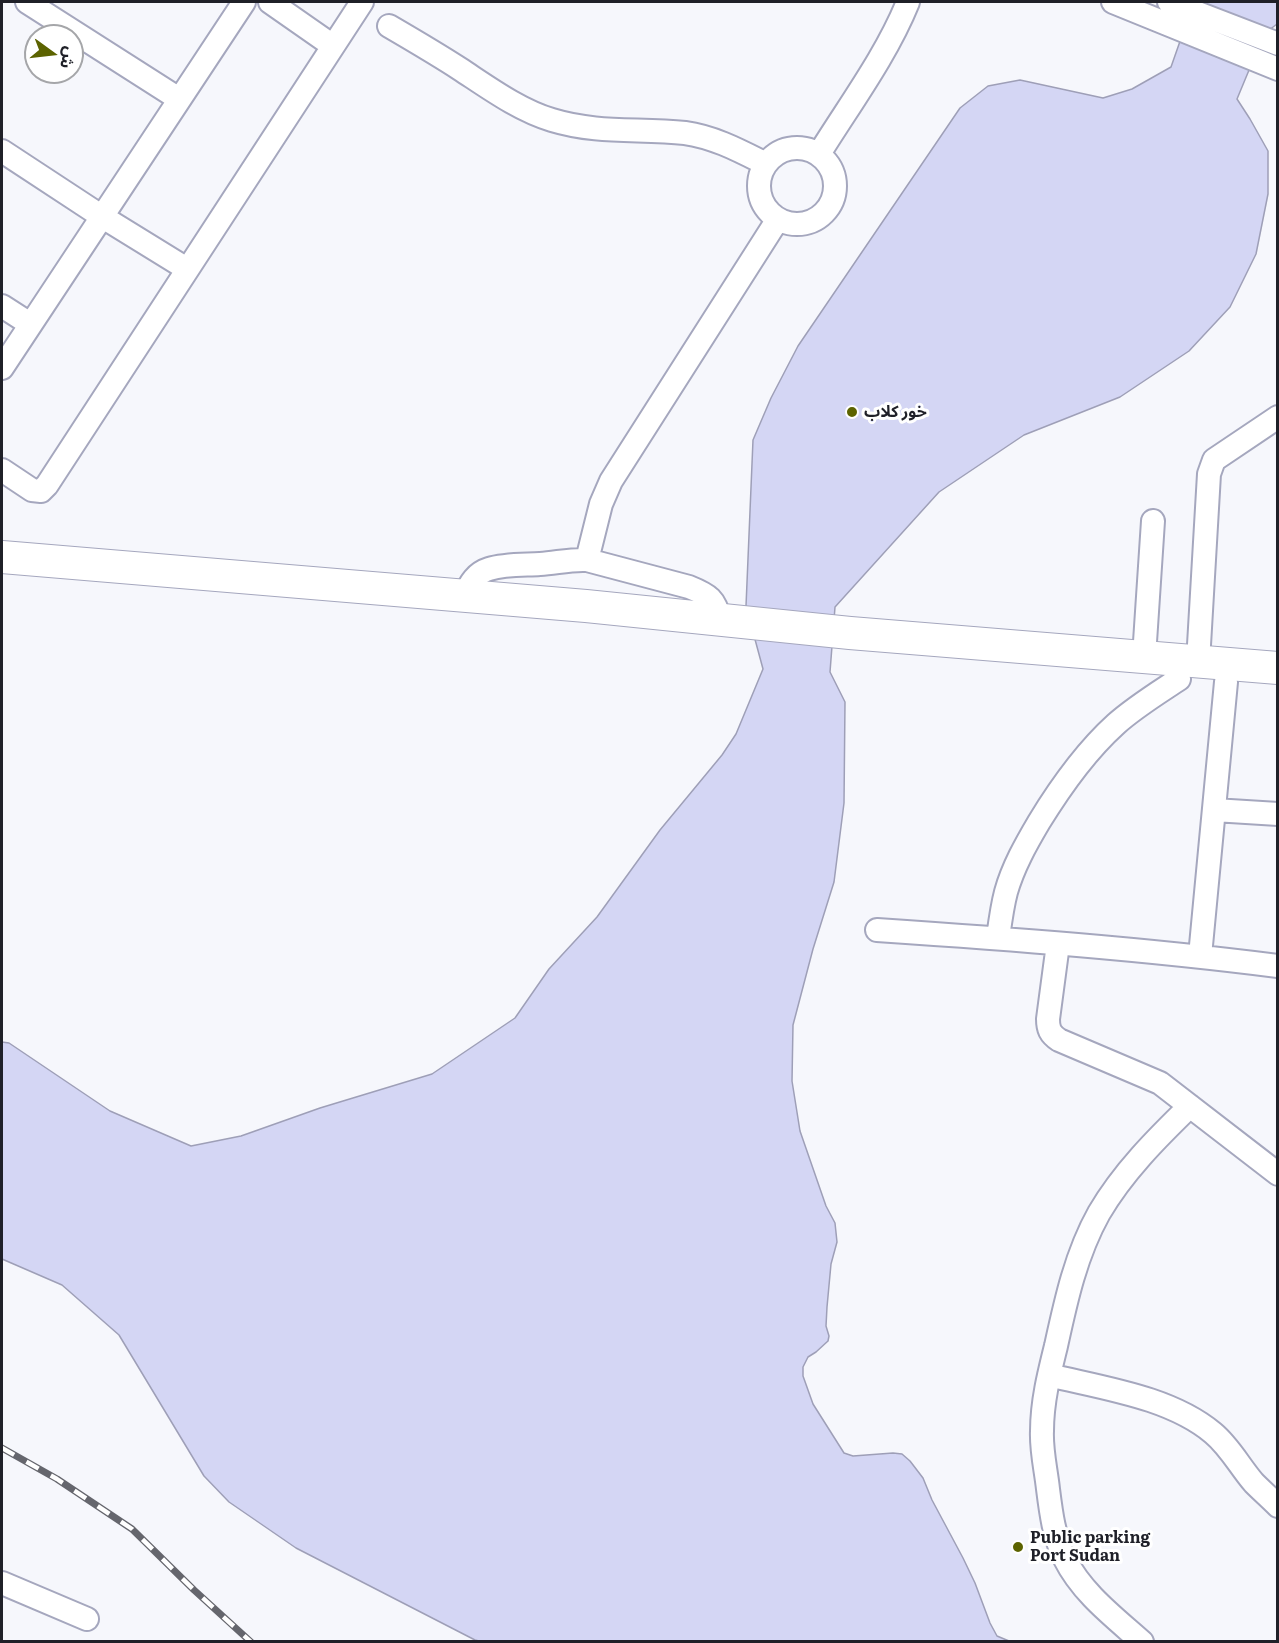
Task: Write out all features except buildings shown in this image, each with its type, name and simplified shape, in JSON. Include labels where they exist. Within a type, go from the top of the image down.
[{"type":"highway","points":[[2,557],[586,606],[727,627]]},
{"type":"highway","points":[[2,577],[727,627],[1189,670],[1278,668]]},
{"type":"highway","points":[[1046,658],[1144,657],[1226,682],[1278,686]]},
{"type":"street","points":[[27,2],[179,99]]},
{"type":"street","points":[[2,368],[244,2]]},
{"type":"street","points":[[270,2],[333,46]]},
{"type":"street","points":[[2,470],[32,490],[41,490],[47,485],[362,2]]},
{"type":"street","points":[[819,154],[882,53],[908,2]]},
{"type":"street","points":[[1113,2],[1167,8],[1277,44]]},
{"type":"street","points":[[1167,8],[1273,67]]},
{"type":"street","points":[[389,26],[483,84],[550,119],[583,128],[686,133],[711,139],[766,164]]},
{"type":"street","points":[[796,147],[819,154],[834,174],[836,188],[833,200],[826,212],[816,220],[804,224],[791,224],[778,219],[766,209],[760,195],[760,178],[766,164],[774,155],[796,147]]},
{"type":"street","points":[[2,151],[187,269]]},
{"type":"street","points":[[587,560],[601,504],[611,481],[778,219]]},
{"type":"street","points":[[2,306],[30,324]]},
{"type":"street","points":[[998,938],[1006,893],[1013,873],[1026,844],[1055,797],[1087,754],[1116,724],[1189,670],[1209,474],[1214,460],[1278,417]]},
{"type":"street","points":[[1144,657],[1154,521]]},
{"type":"street","points":[[465,595],[469,585],[478,575],[489,569],[587,560],[703,592],[717,606],[727,627]]},
{"type":"street","points":[[1200,956],[1226,682]]},
{"type":"street","points":[[1214,810],[1278,814]]},
{"type":"street","points":[[877,930],[1200,956],[1278,966]]},
{"type":"street","points":[[1058,944],[1048,1019],[1048,1028],[1052,1035],[1160,1083],[1278,1174]]},
{"type":"street","points":[[1142,1641],[1098,1603],[1078,1580],[1058,1545],[1052,1520],[1042,1433],[1043,1407],[1048,1375],[1070,1285],[1080,1254],[1099,1213],[1124,1176],[1157,1138],[1190,1106]]},
{"type":"street","points":[[1048,1375],[1156,1402],[1197,1420],[1216,1434],[1254,1482],[1278,1506]]},
{"type":"street","points":[[2,1583],[87,1619]]},
{"type":"water","points":[[1191,2],[1277,2],[1277,24],[1264,34],[1237,99],[1268,151],[1268,194],[1256,254],[1230,307],[1189,351],[1120,397],[1024,435],[939,492],[835,607],[830,672],[845,702],[844,803],[834,882],[793,1025],[792,1081],[800,1131],[826,1206],[835,1223],[837,1242],[831,1264],[827,1307],[828,1341],[808,1357],[803,1367],[803,1376],[813,1404],[844,1453],[853,1456],[902,1454],[910,1461],[923,1478],[963,1558],[997,1636],[1009,1641],[475,1640],[296,1548],[229,1502],[204,1476],[119,1335],[62,1285],[2,1259],[2,1042],[9,1043],[110,1111],[191,1146],[241,1136],[320,1108],[432,1074],[515,1018],[549,969],[597,917],[660,830],[722,755],[736,734],[763,669],[746,606],[753,440],[771,398],[798,346],[960,108],[988,86],[1020,80],[1103,98],[1132,89],[1171,67],[1192,7]]},
{"type":"railway","points":[[2,1448],[57,1479],[132,1529],[251,1642]]},
{"type":"place","name":"خور كلاب","points":[[852,412]]},
{"type":"place","name":"Public parking Port Sudan","points":[[1018,1547]]}]
